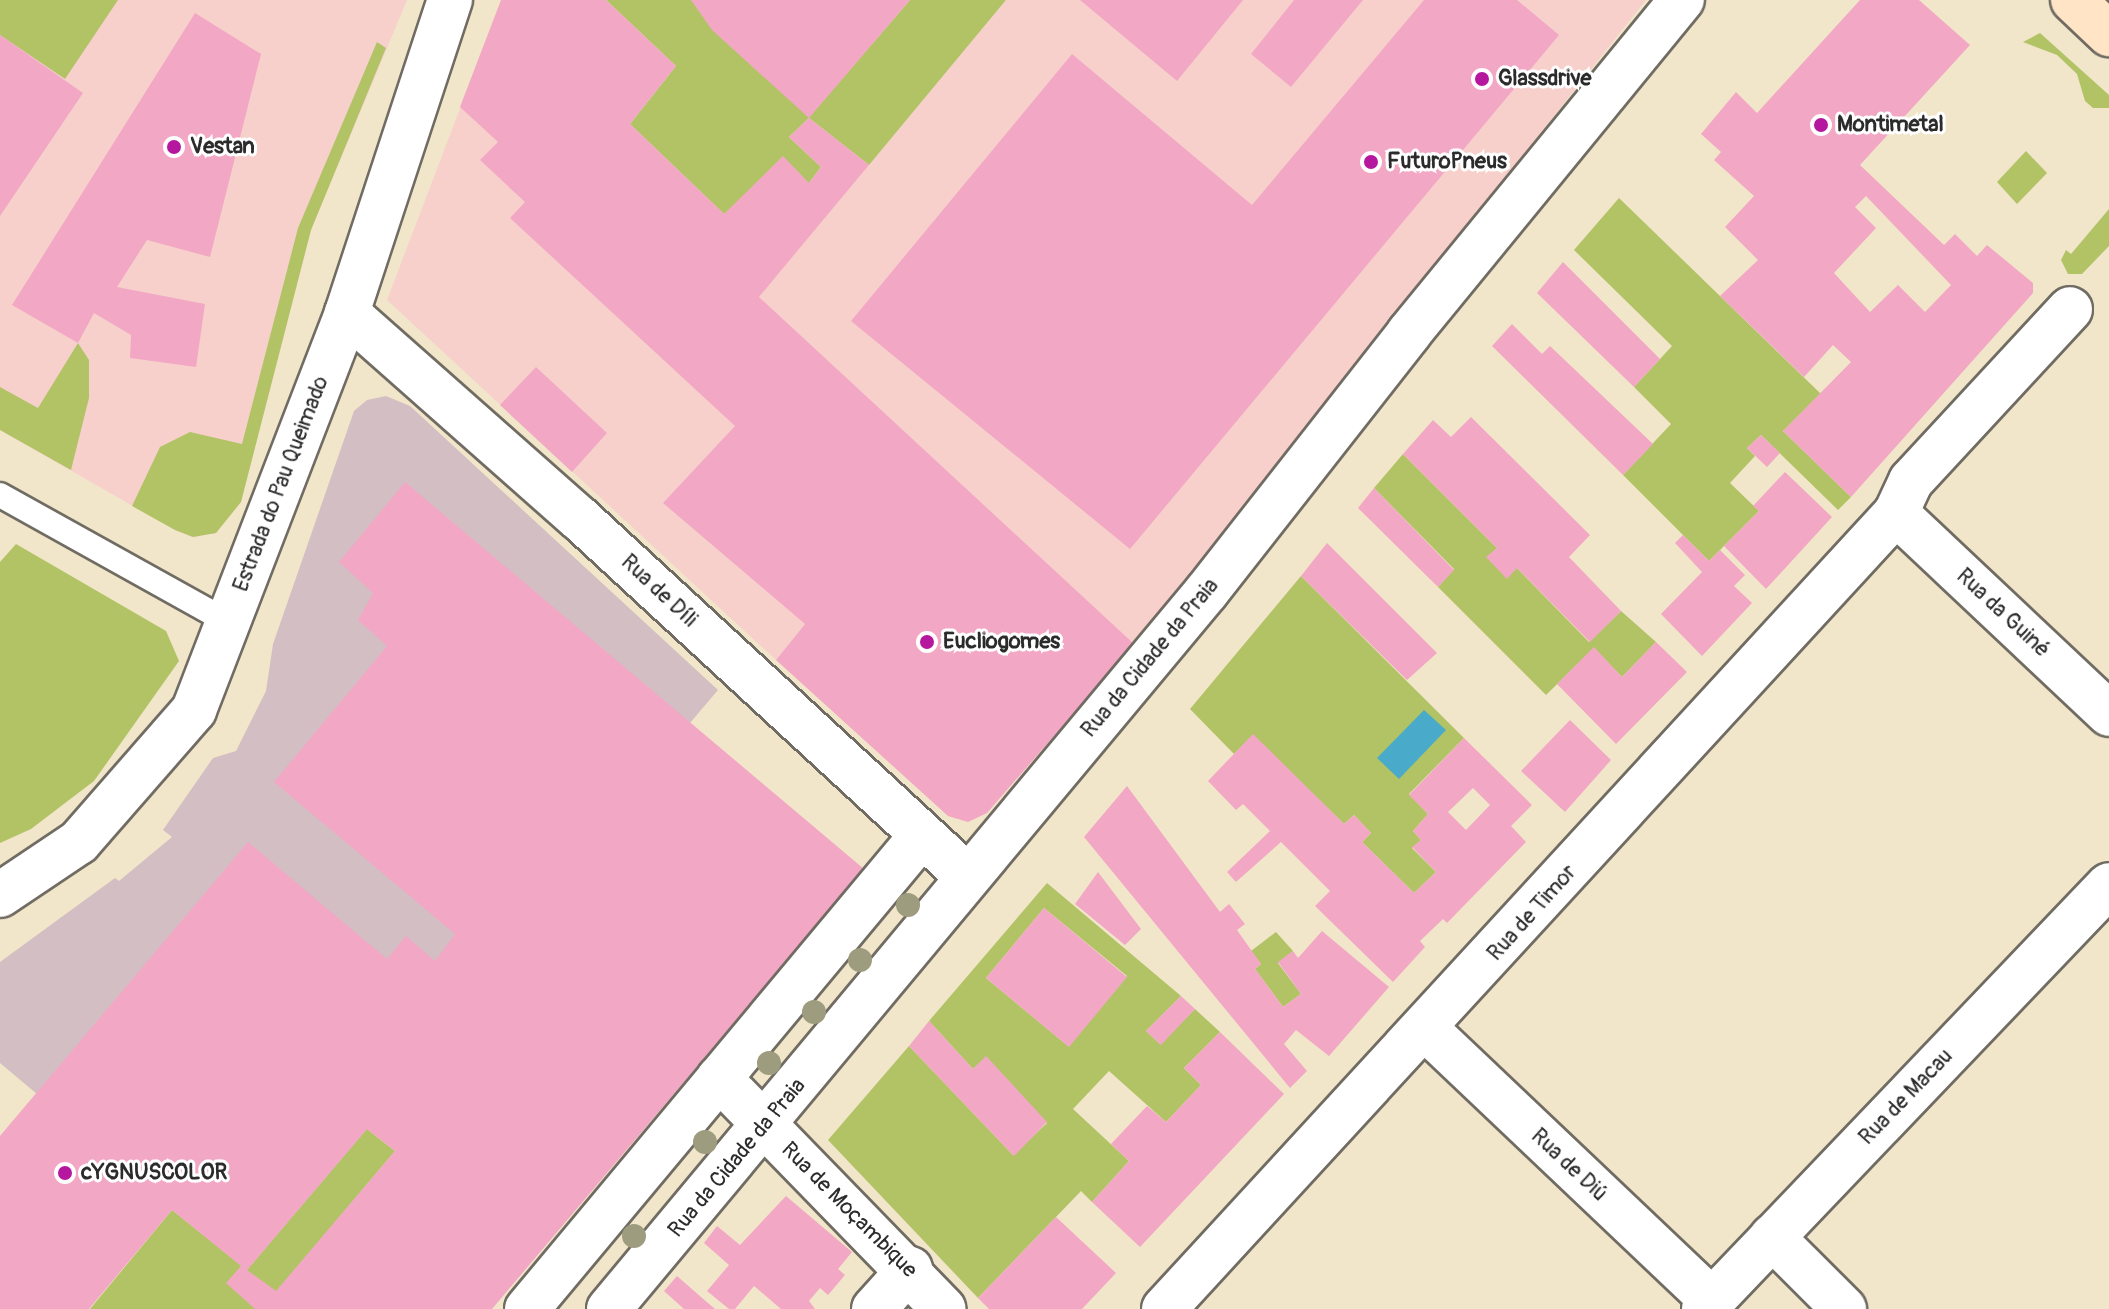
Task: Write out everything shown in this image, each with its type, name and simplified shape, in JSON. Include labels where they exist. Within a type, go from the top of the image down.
[{"type":"main road","points":[[2073,0],[2109,34]]},
{"type":"street","name":"Estrada do Pau Queimado","points":[[0,895],[79,842],[194,710],[347,313],[450,0]]},
{"type":"street","name":"Rua da Cidade da Praia","points":[[609,1309],[766,1126],[966,875],[1207,591],[1409,333],[1682,0]]},
{"type":"street","name":"Rua de Timor","points":[[1164,1309],[1426,1029],[1896,513],[1911,481],[2070,309]]},
{"type":"street","name":"Rua de Díli","points":[[347,313],[591,528],[966,875]]},
{"type":"street","name":"Rua da Guiné","points":[[1896,513],[2109,714]]},
{"type":"street","points":[[527,1309],[922,835]]},
{"type":"street","name":"Rua de Macau","points":[[1708,1304],[2109,885]]},
{"type":"street","name":"Rua de Diú","points":[[1426,1029],[1708,1304]]},
{"type":"street","name":"Rua de Moçambique","points":[[719,1078],[910,1269],[944,1309]]},
{"type":"street","points":[[1772,1237],[1844,1309]]},
{"type":"street","points":[[874,1309],[910,1269]]},
{"type":"lane","points":[[0,495],[228,622]]},
{"type":"shaded area","points":[[0,0],[407,0],[311,230],[241,502],[216,533],[193,537],[175,530],[0,430]]},
{"type":"shaded area","points":[[1006,0],[1646,0],[1134,644],[805,624],[776,660],[387,300],[485,43],[759,297]]},
{"type":"shaded area","points":[[386,396],[410,406],[718,690],[500,946],[487,990],[247,1270],[0,1063],[0,962],[115,878],[119,881],[172,837],[163,830],[213,758],[236,751],[266,691],[273,644],[354,411],[367,400]]},
{"type":"green space","points":[[0,0],[118,0],[65,79],[0,35]]},
{"type":"green space","points":[[606,0],[691,0],[809,117],[910,0],[1006,0],[869,165],[809,118],[789,137],[821,167],[809,183],[724,214],[630,124],[676,66]]},
{"type":"green space","points":[[2040,33],[2109,95],[2109,108],[2093,108],[2085,101],[2077,74],[2057,55],[2023,42]]},
{"type":"green space","points":[[377,42],[386,48],[311,230],[241,502],[216,533],[193,537],[175,530],[132,506],[160,447],[190,432],[242,444],[298,228]]},
{"type":"green space","points":[[2026,151],[2047,173],[2017,204],[1997,182]]},
{"type":"green space","points":[[1619,198],[1821,394],[1783,431],[1851,497],[1838,510],[1761,435],[1747,448],[1755,456],[1730,483],[1759,511],[1709,561],[1623,475],[1671,424],[1634,387],[1672,346],[1574,250]]},
{"type":"green space","points":[[2109,209],[2109,246],[2082,274],[2068,274],[2061,260],[2066,250],[2071,254]]},
{"type":"green space","points":[[78,343],[89,360],[89,398],[71,470],[0,430],[0,387],[38,408]]},
{"type":"green space","points":[[1403,454],[1497,548],[1487,558],[1517,568],[1589,642],[1621,611],[1656,642],[1622,677],[1594,648],[1546,695],[1438,587],[1454,569],[1374,488]]},
{"type":"green space","points":[[16,544],[166,631],[179,661],[94,781],[31,829],[0,843],[0,562]]},
{"type":"green space","points":[[1301,576],[1464,738],[1409,794],[1428,814],[1413,831],[1421,840],[1412,848],[1436,872],[1414,893],[1362,842],[1371,833],[1354,815],[1344,824],[1253,735],[1234,754],[1190,709]]},
{"type":"green space","points":[[1047,883],[1181,996],[1146,1031],[1160,1044],[1195,1009],[1220,1032],[1184,1068],[1201,1085],[1166,1122],[1109,1071],[1073,1109],[1129,1161],[1092,1202],[1081,1191],[978,1298],[828,1140],[909,1046],[1013,1155],[1047,1123],[986,1057],[973,1069],[929,1021]],"holes":[[[1044,908],[1127,976],[1068,1046],[986,978]]]},
{"type":"green space","points":[[1276,932],[1293,951],[1278,963],[1301,994],[1283,1007],[1255,969],[1261,964],[1251,951]]},
{"type":"green space","points":[[367,1129],[395,1151],[277,1291],[298,1309],[90,1309],[172,1210],[247,1270]]},
{"type":"water","points":[[1424,710],[1446,730],[1399,779],[1377,758]]},
{"type":"building","points":[[501,0],[606,0],[676,66],[630,124],[724,214],[783,156],[809,183],[821,167],[789,137],[809,118],[869,165],[759,297],[1134,644],[987,813],[968,822],[948,816],[776,660],[805,624],[663,503],[735,426],[510,218],[525,202],[480,160],[498,142],[460,107]]},
{"type":"building","points":[[691,0],[910,0],[809,118],[712,30]]},
{"type":"building","points":[[1080,0],[1243,0],[1177,81]]},
{"type":"building","points":[[1294,0],[1363,0],[1291,87],[1251,54]]},
{"type":"building","points":[[1424,0],[1517,0],[1559,35],[1130,549],[851,321],[1072,54],[1252,205]]},
{"type":"building","points":[[1860,0],[1919,0],[1970,45],[1860,165],[1944,245],[1955,234],[1977,256],[1987,245],[2033,283],[2033,293],[1851,497],[1783,431],[1851,362],[1833,345],[1804,377],[1720,296],[1758,260],[1725,227],[1754,196],[1714,160],[1721,152],[1701,134],[1736,92],[1757,113]],"holes":[[[1866,196],[1951,285],[1925,312],[1898,285],[1870,312],[1834,273],[1876,228],[1855,207]]]},
{"type":"building","name":"Vestan","points":[[195,13],[261,54],[210,257],[147,240],[117,287],[205,304],[196,367],[130,358],[131,335],[94,313],[78,343],[12,305]]},
{"type":"building","points":[[0,35],[83,93],[0,216]]},
{"type":"building","points":[[1563,262],[1660,359],[1634,387],[1537,293]]},
{"type":"building","points":[[1512,324],[1542,354],[1550,346],[1653,444],[1623,475],[1492,346]]},
{"type":"building","points":[[536,367],[607,433],[572,472],[500,405]]},
{"type":"building","points":[[1471,417],[1590,535],[1569,557],[1621,611],[1590,642],[1517,568],[1507,579],[1486,557],[1497,548],[1403,454],[1433,420],[1451,437]]},
{"type":"building","points":[[1761,435],[1780,453],[1767,467],[1747,448]]},
{"type":"building","points":[[1785,472],[1832,517],[1766,589],[1724,546],[1759,511],[1753,506]]},
{"type":"building","points":[[405,482],[864,869],[492,1309],[255,1309],[226,1283],[241,1266],[172,1210],[89,1309],[0,1309],[0,1136],[248,842],[387,959],[406,936],[435,961],[455,934],[274,782],[387,646],[358,620],[373,593],[339,562]],"holes":[[[367,1129],[395,1151],[276,1291],[247,1270]]]},
{"type":"building","points":[[1374,488],[1454,570],[1438,587],[1358,508]]},
{"type":"building","points":[[1683,535],[1709,561],[1720,550],[1745,575],[1734,586],[1752,603],[1702,656],[1661,614],[1702,572],[1675,543]]},
{"type":"building","points":[[1327,543],[1437,653],[1407,680],[1301,576]]},
{"type":"building","points":[[1656,642],[1687,672],[1616,744],[1557,684],[1594,647],[1622,677]]},
{"type":"building","points":[[1570,720],[1611,760],[1565,812],[1521,771]]},
{"type":"building","points":[[1253,734],[1344,824],[1354,815],[1371,833],[1362,842],[1414,893],[1436,872],[1412,847],[1421,840],[1413,831],[1428,814],[1409,795],[1464,738],[1532,805],[1511,826],[1526,842],[1447,923],[1443,919],[1420,941],[1425,947],[1393,982],[1315,906],[1330,891],[1281,842],[1236,882],[1227,872],[1270,831],[1243,804],[1236,810],[1208,781]],"holes":[[[1473,788],[1490,805],[1466,830],[1448,812]]]},
{"type":"building","points":[[1127,786],[1220,912],[1229,904],[1245,924],[1237,930],[1261,964],[1255,969],[1283,1007],[1301,994],[1278,962],[1293,951],[1298,958],[1322,931],[1389,987],[1329,1056],[1296,1030],[1284,1044],[1307,1071],[1290,1088],[1084,837]]},
{"type":"building","points":[[1098,872],[1141,929],[1125,945],[1075,904]]},
{"type":"building","points":[[1044,908],[1127,977],[1069,1047],[986,978]]},
{"type":"building","points":[[1181,996],[1195,1009],[1161,1045],[1146,1031]]},
{"type":"building","points":[[929,1021],[973,1069],[986,1056],[1047,1122],[1014,1156],[909,1046]]},
{"type":"building","points":[[1220,1032],[1284,1094],[1140,1247],[1092,1202],[1129,1161],[1111,1144],[1147,1106],[1166,1122],[1201,1085],[1184,1068]]},
{"type":"building","points":[[786,1196],[852,1252],[838,1269],[845,1275],[828,1295],[820,1288],[809,1301],[815,1309],[781,1309],[754,1286],[735,1309],[729,1309],[707,1291],[729,1265],[704,1243],[717,1226],[740,1245]]},
{"type":"building","points":[[1056,1217],[1116,1273],[1082,1309],[989,1309],[978,1298]]},
{"type":"building","points":[[677,1276],[715,1309],[684,1309],[664,1291]]},
{"type":"place","name":"Glassdrive","points":[[1482,79]]},
{"type":"place","name":"Montimetal","points":[[1821,125]]},
{"type":"place","name":"Vestan","points":[[174,147]]},
{"type":"place","name":"FuturoPneus","points":[[1371,162]]},
{"type":"place","name":"Eucliogomes","points":[[927,642]]},
{"type":"place","name":"cYGNUSCOLOR","points":[[65,1173]]}]
